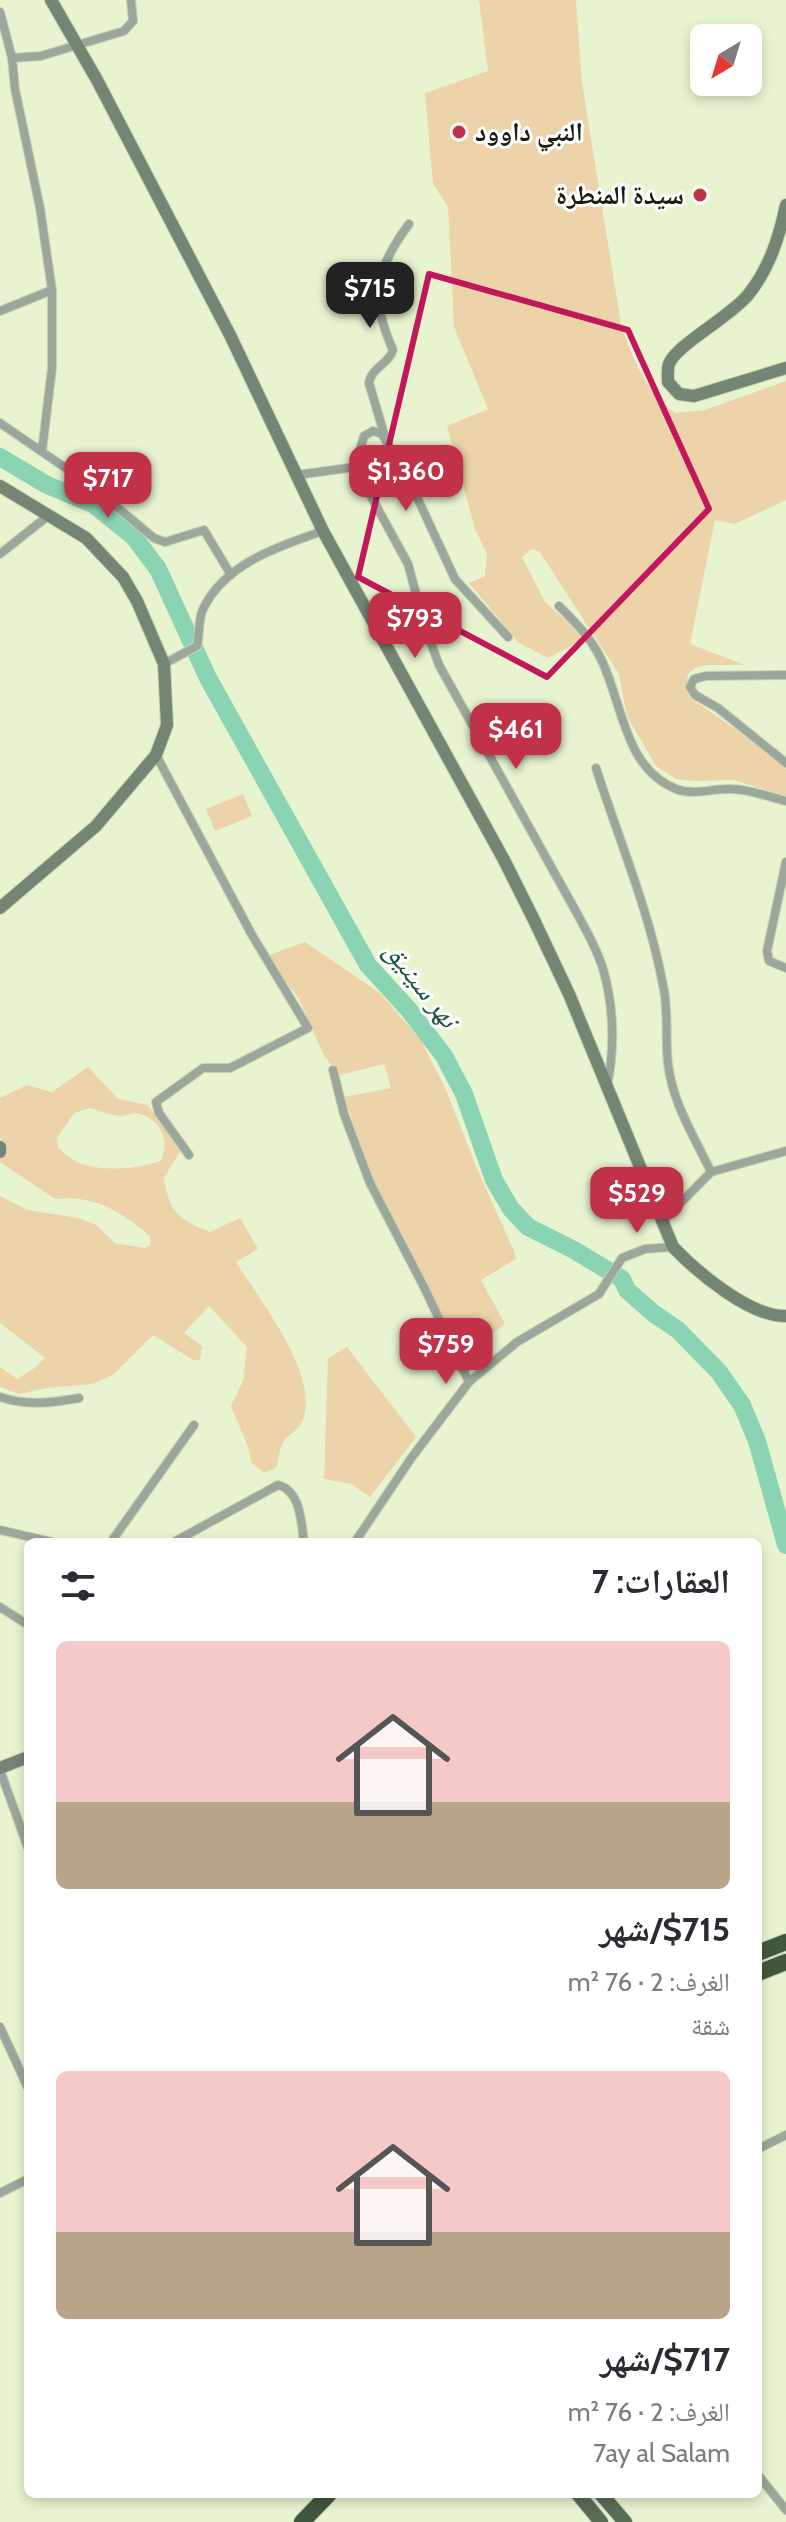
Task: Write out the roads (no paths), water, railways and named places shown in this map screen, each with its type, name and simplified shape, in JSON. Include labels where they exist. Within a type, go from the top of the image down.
[{"type":"highway","points":[[762,1951],[786,1942]]},
{"type":"highway","points":[[762,1971],[786,1962]]},
{"type":"highway","points":[[302,2522],[325,2498]]},
{"type":"main road","points":[[581,2498],[601,2522]]},
{"type":"main road","points":[[604,2498],[625,2522]]},
{"type":"street","points":[[51,0],[79,46],[230,335],[323,531],[504,860],[569,994],[673,1247],[693,1267],[760,1311],[786,1316]]},
{"type":"street","points":[[12,58],[41,56],[130,27],[134,15],[131,0]]},
{"type":"street","points":[[0,12],[12,58],[52,290],[52,368],[42,451]]},
{"type":"street","points":[[786,205],[763,275],[737,308],[674,355],[668,368],[668,382],[679,394],[694,396],[786,368]]},
{"type":"street","points":[[409,224],[383,264],[378,283],[393,350],[372,374],[369,383],[386,438],[455,579],[508,637]]},
{"type":"street","points":[[0,311],[52,290]]},
{"type":"street","points":[[0,423],[89,484],[154,538],[165,542],[204,530],[231,575]]},
{"type":"street","points":[[386,438],[378,431],[364,436],[355,467],[408,564],[439,665],[600,959],[611,1017],[612,1053],[606,1087]]},
{"type":"street","points":[[297,475],[355,467]]},
{"type":"street","points":[[0,486],[86,538],[123,577],[137,601],[164,664],[167,725],[156,755],[96,826],[0,908]]},
{"type":"street","points":[[0,554],[50,514]]},
{"type":"street","points":[[164,664],[197,646],[203,608],[231,575],[276,548],[323,531]]},
{"type":"street","points":[[559,606],[590,638],[616,694],[639,758],[653,775],[685,792],[732,789],[786,801]]},
{"type":"street","points":[[786,675],[706,676],[694,679],[690,687],[695,695],[718,708],[786,763]]},
{"type":"street","points":[[156,755],[252,935],[308,1028],[230,1068],[203,1068],[156,1102],[159,1113],[189,1155]]},
{"type":"street","points":[[596,768],[638,889],[664,987],[667,1054],[672,1084],[682,1118],[711,1172]]},
{"type":"street","points":[[786,862],[767,951],[769,961],[786,968]]},
{"type":"street","points":[[333,1070],[344,1114],[370,1183],[469,1382]]},
{"type":"street","points":[[662,1222],[711,1172],[786,1151]]},
{"type":"street","points":[[358,1538],[412,1457],[469,1382],[517,1342],[599,1294],[617,1263],[632,1253],[673,1247]]},
{"type":"street","points":[[0,1397],[20,1403],[47,1404],[79,1398]]},
{"type":"street","points":[[114,1538],[194,1425]]},
{"type":"street","points":[[181,1538],[278,1485],[287,1488],[294,1496],[303,1538]]},
{"type":"street","points":[[0,1530],[35,1538]]},
{"type":"street","points":[[0,1607],[24,1622]]},
{"type":"street","points":[[24,1759],[0,1769],[24,1837]]},
{"type":"street","points":[[0,2027],[24,2079]]},
{"type":"street","points":[[762,2147],[786,2135]]},
{"type":"street","points":[[0,2193],[24,2181]]},
{"type":"street","points":[[762,2480],[786,2510]]},
{"type":"waterway","name":"نهر سينيق","points":[[0,457],[47,485],[93,504],[134,537],[158,569],[208,678],[368,965],[409,1010],[444,1056],[464,1094],[494,1180],[511,1209],[528,1227],[622,1279],[627,1290],[678,1330],[719,1372],[742,1405],[757,1441],[786,1545]]},
{"type":"place","name":"النبي داوود","points":[[459,132]]},
{"type":"place","name":"سيدة المنطرة","points":[[700,195]]}]
